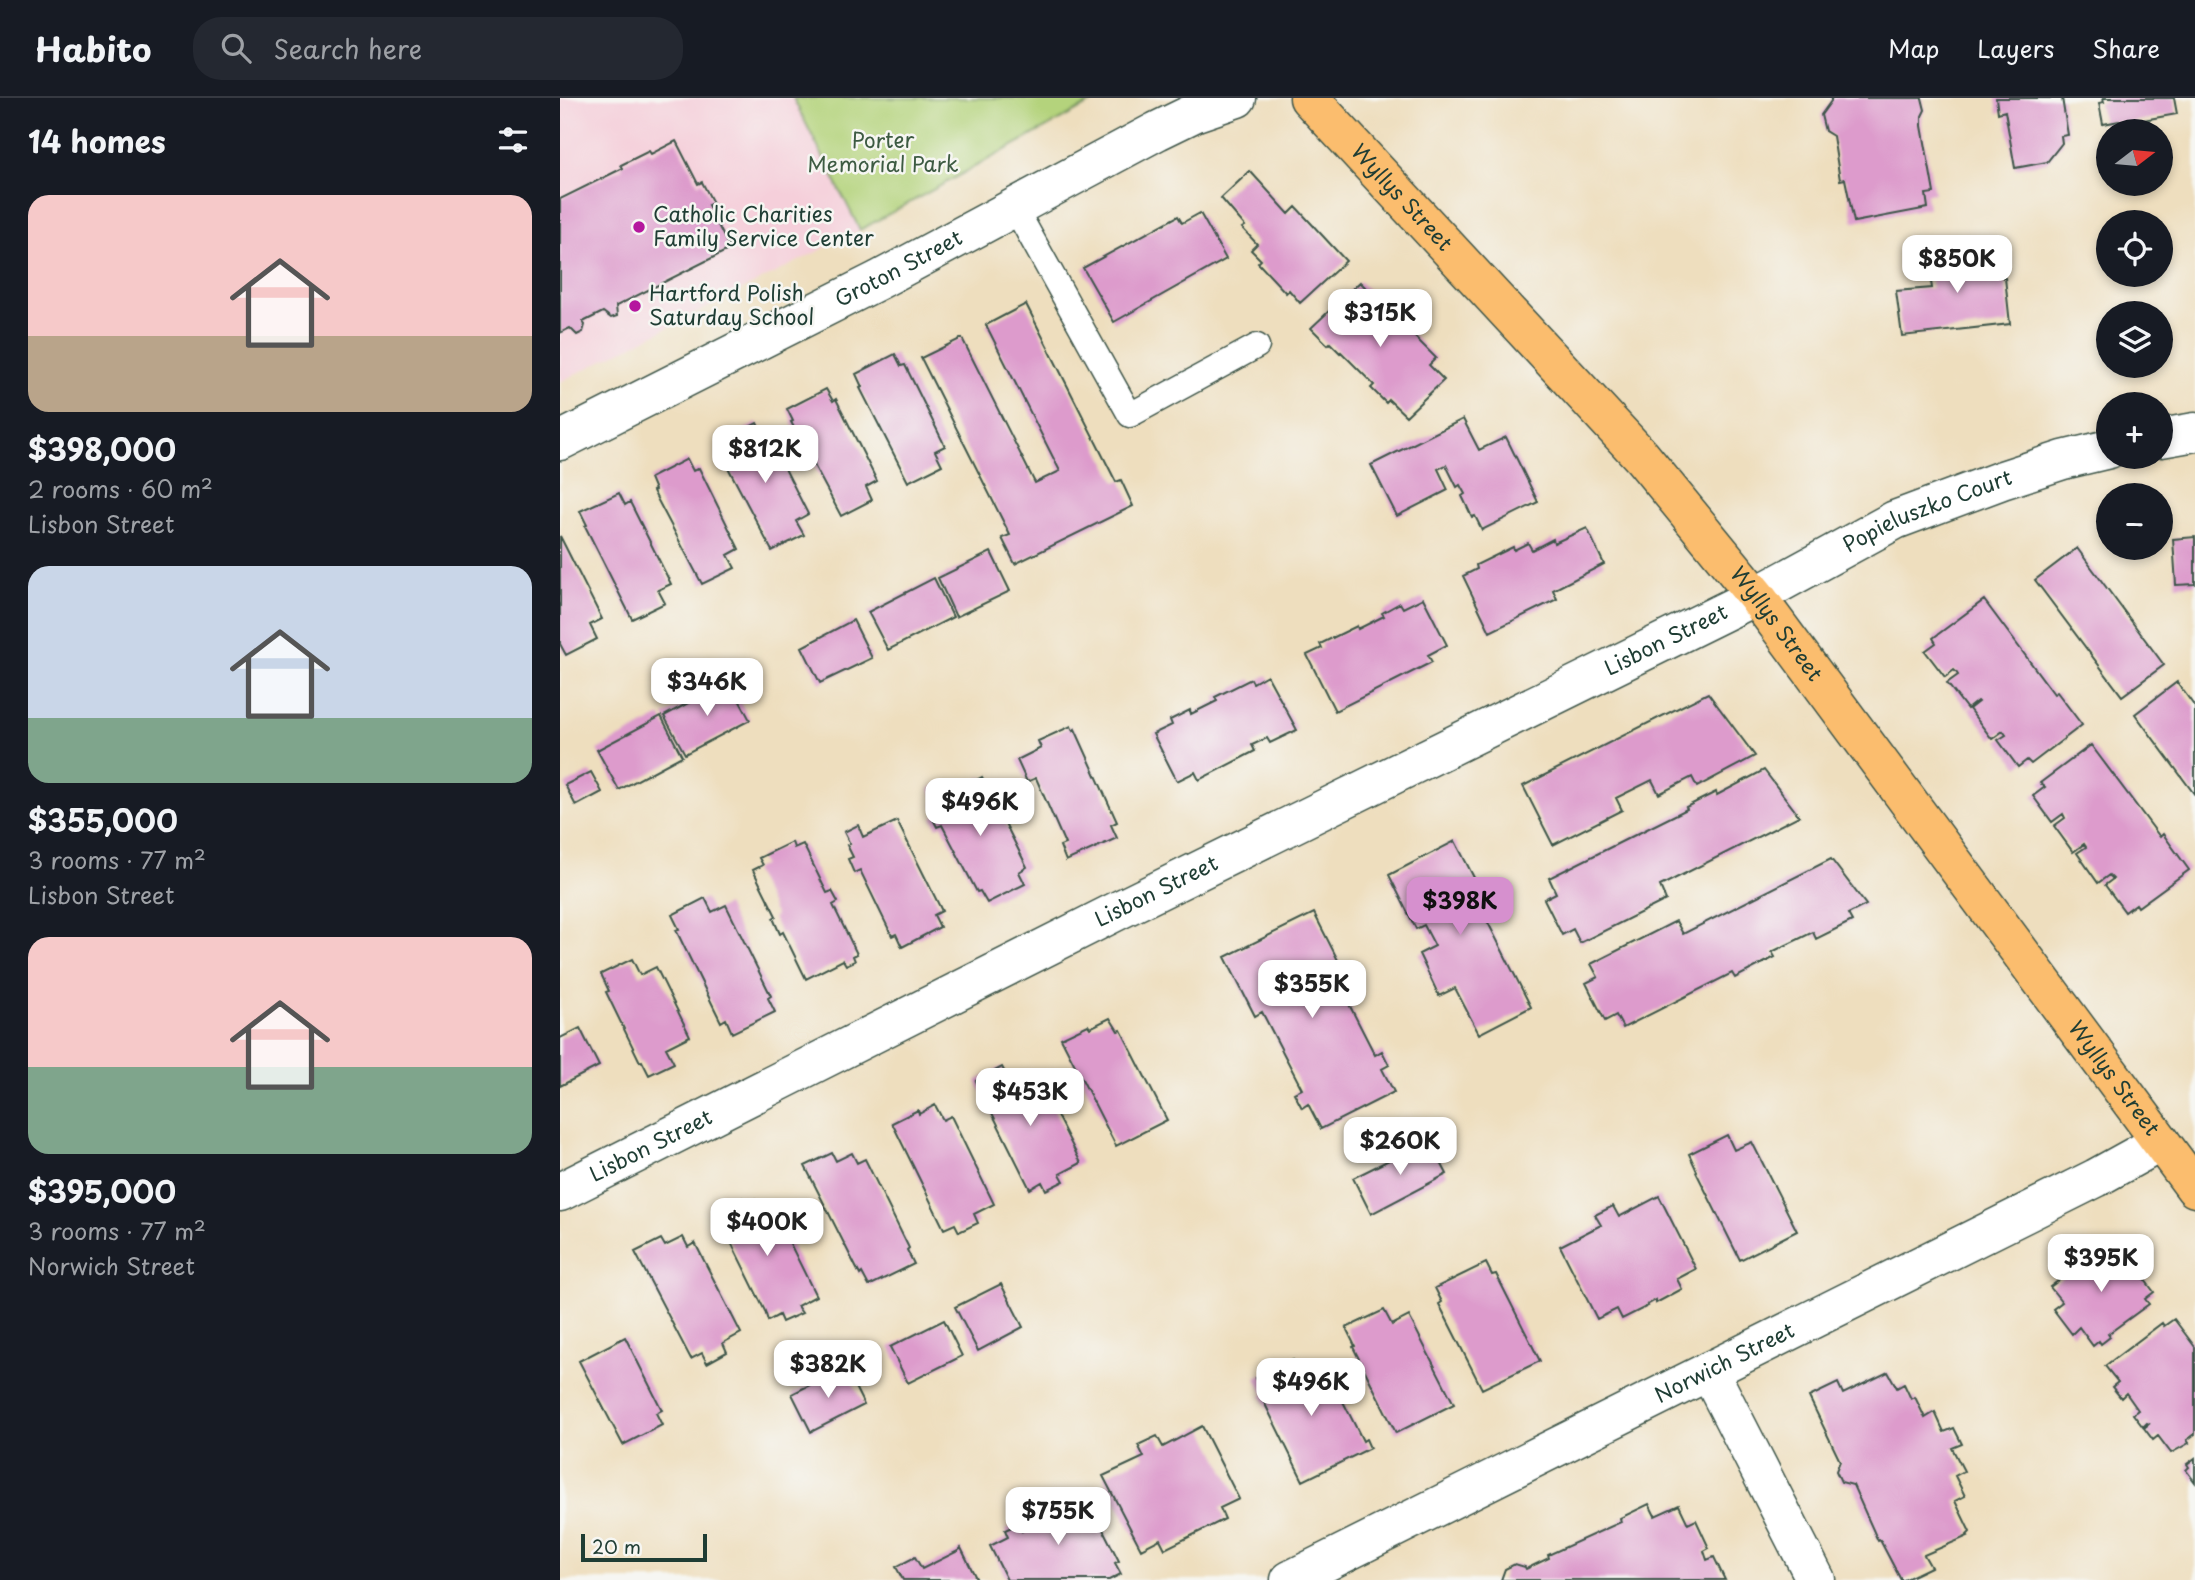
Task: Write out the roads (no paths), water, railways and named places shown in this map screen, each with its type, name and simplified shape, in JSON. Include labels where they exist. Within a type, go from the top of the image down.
[{"type":"main road","name":"Wyllys Street","points":[[1309,98],[1642,457],[1756,597],[2195,1188]]},
{"type":"street","name":"Groton Street","points":[[560,440],[879,280],[1157,131],[1237,98]]},
{"type":"street","points":[[2173,436],[2195,432]]},
{"type":"street","name":"Popieluszko Court","points":[[1756,597],[1895,520],[2002,480],[2096,452]]},
{"type":"street","name":"Lisbon Street","points":[[560,1192],[1131,904],[1756,597]]},
{"type":"street","name":"Norwich Street","points":[[1290,1580],[2096,1178],[2161,1142]]},
{"type":"street","points":[[1709,1371],[1816,1580]]},
{"type":"lane","points":[[1015,208],[1130,415],[1257,346]]},
{"type":"place","name":"Catholic Charities Family Service Center","points":[[639,227]]},
{"type":"place","name":"Hartford Polish Saturday School","points":[[635,306]]},
{"type":"park label","name":"Porter Memorial Park","points":[[883,153]]}]
